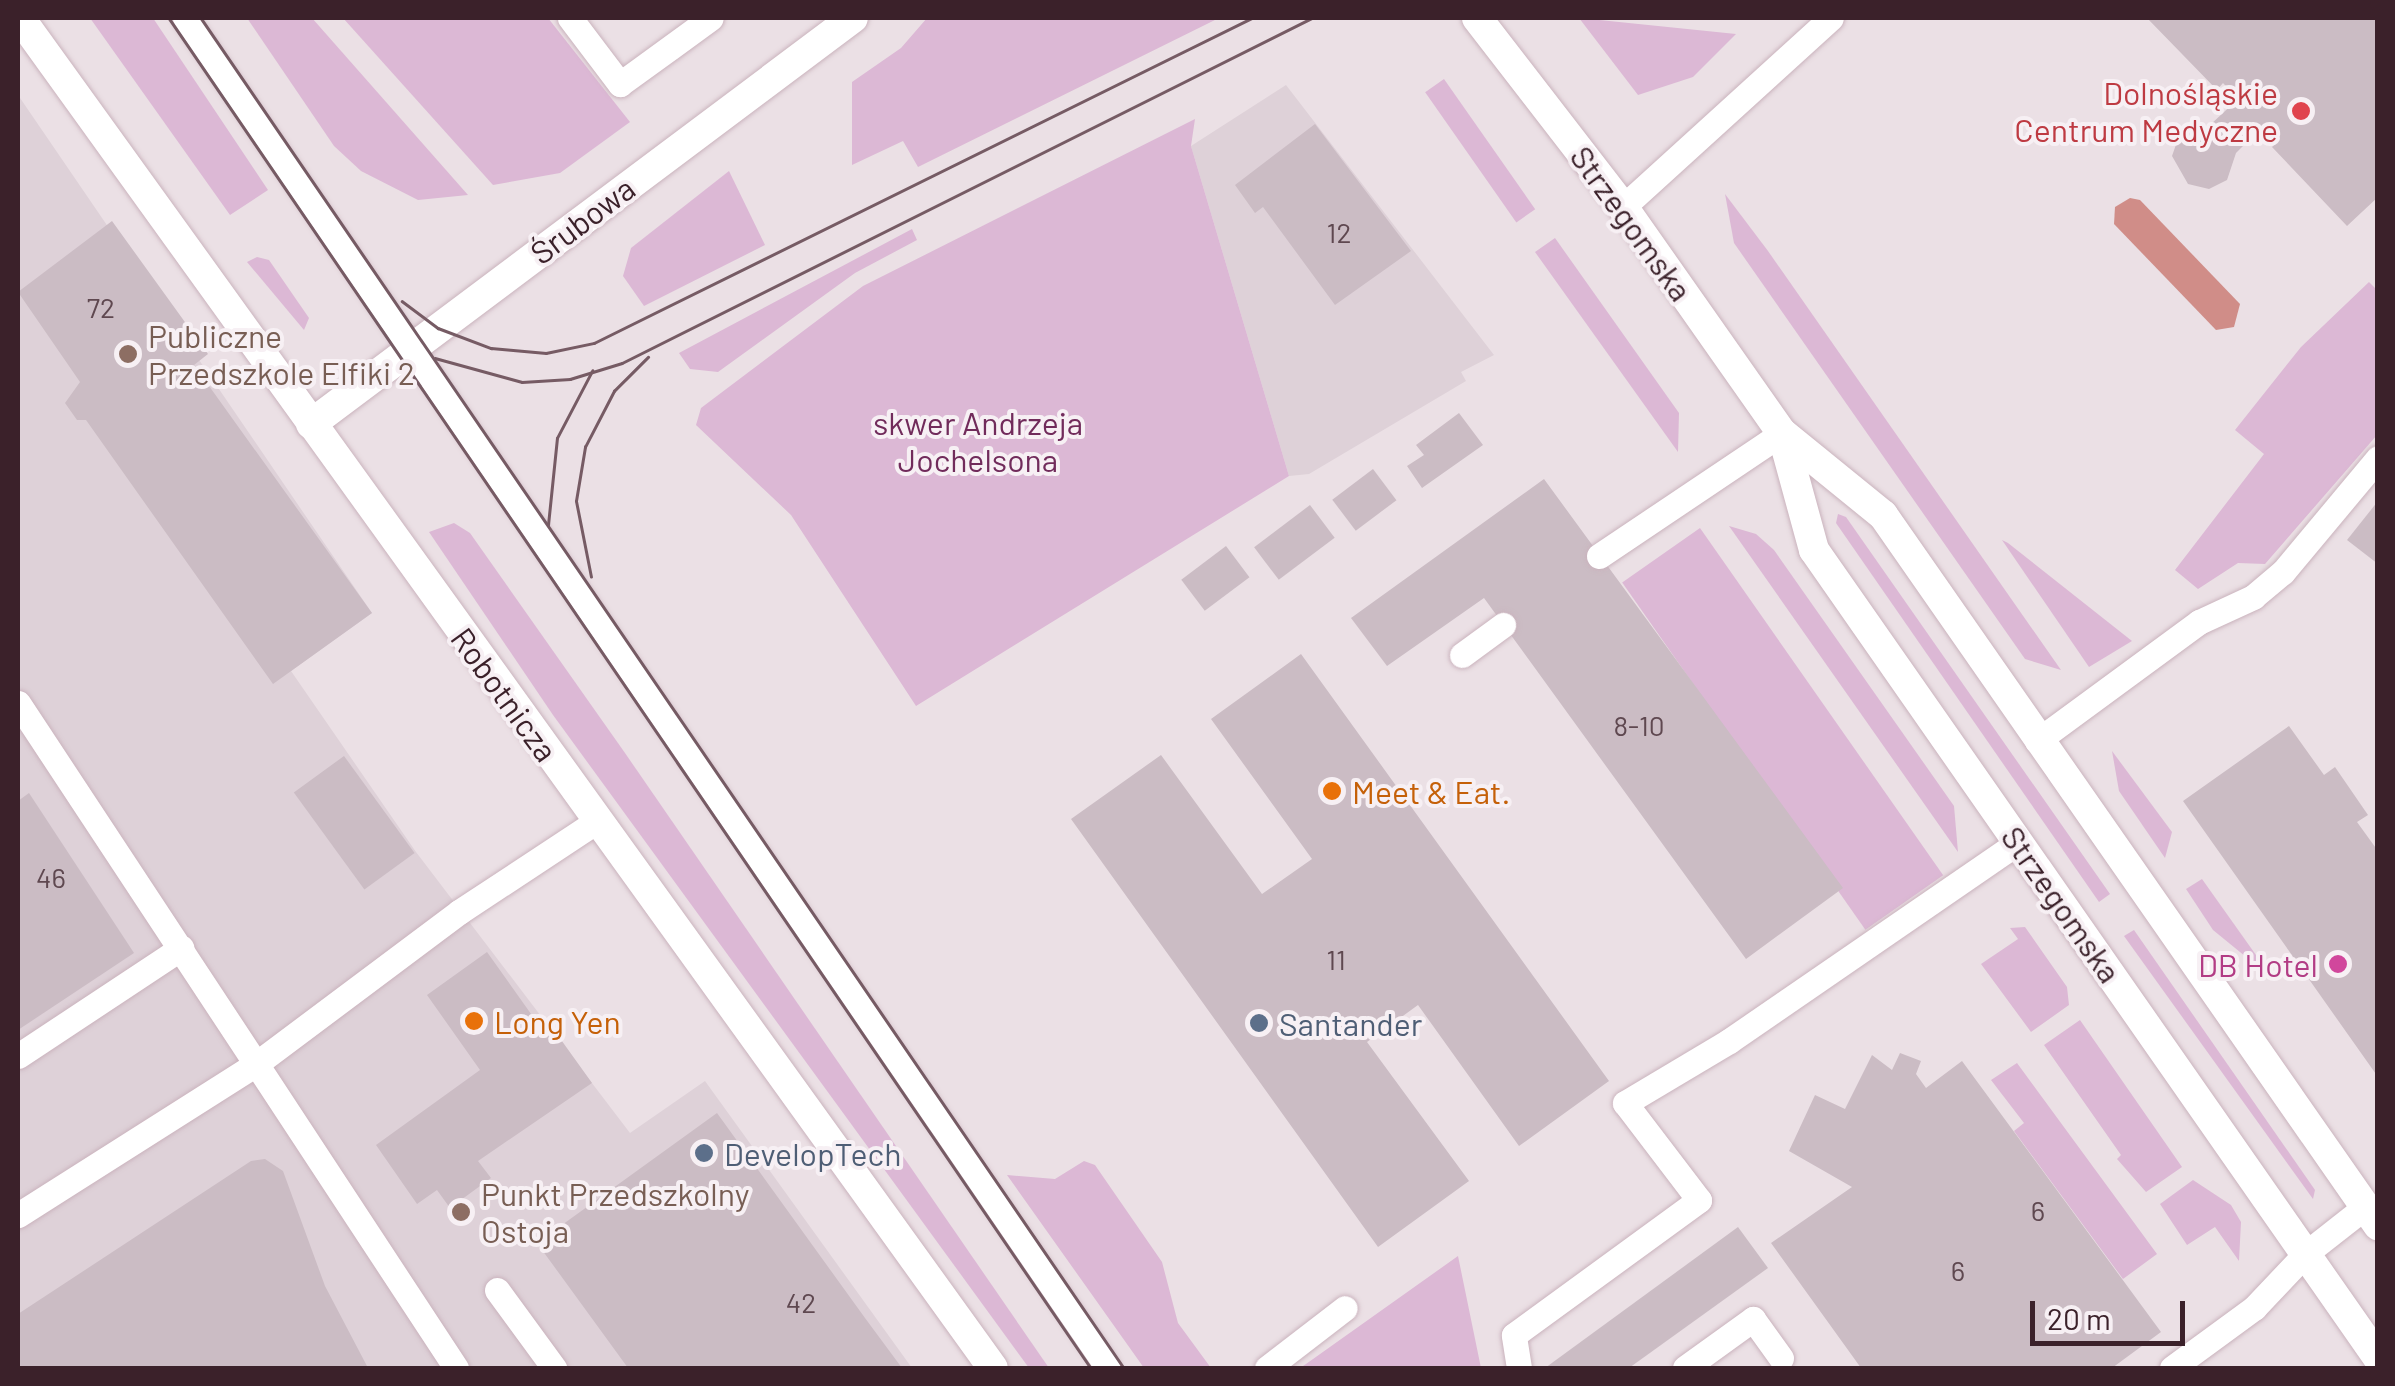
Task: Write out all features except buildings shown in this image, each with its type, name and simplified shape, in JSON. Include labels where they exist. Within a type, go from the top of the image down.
[{"type":"main road","name":"Robotnicza","points":[[20,18],[994,1368]]},
{"type":"main road","name":"Śrubowa","points":[[311,424],[413,352],[853,18]]},
{"type":"main road","name":"Strzegomska","points":[[1477,18],[1623,207],[1782,432],[1883,515],[2371,1216]]},
{"type":"main road","name":"Strzegomska","points":[[1782,432],[1814,550],[2378,1358]]},
{"type":"lane","points":[[185,18],[1108,1368]]},
{"type":"lane","points":[[570,18],[620,84],[711,18]]},
{"type":"lane","points":[[1623,207],[1832,18]]},
{"type":"lane","points":[[1599,556],[1782,432]]},
{"type":"lane","points":[[2037,741],[2199,622],[2253,597],[2283,572],[2378,458]]},
{"type":"lane","points":[[1462,655],[1504,624]]},
{"type":"lane","points":[[18,702],[456,1368]]},
{"type":"lane","points":[[18,1215],[256,1064],[459,912],[596,821]]},
{"type":"lane","points":[[1519,1368],[1514,1335],[1699,1200],[1625,1103],[1729,1041],[2019,842]]},
{"type":"lane","points":[[18,1056],[180,948]]},
{"type":"lane","points":[[2172,1368],[2254,1308],[2305,1254],[2371,1216]]},
{"type":"lane","points":[[497,1290],[554,1368]]},
{"type":"lane","points":[[1267,1368],[1345,1308]]},
{"type":"lane","points":[[1685,1368],[1753,1319],[1779,1365]]},
{"type":"shaded area","points":[[1286,85],[1494,355],[1461,372],[1466,381],[1309,474],[1289,476],[1191,146]]},
{"type":"shaded area","points":[[18,95],[372,613],[291,671],[416,852],[630,1133],[705,1081],[912,1368],[18,1368]]},
{"type":"shaded area","points":[[2130,198],[2140,200],[2240,304],[2234,327],[2216,330],[2114,224],[2115,207]]},
{"type":"green space","points":[[90,18],[153,18],[268,190],[230,215]]},
{"type":"green space","points":[[247,18],[312,18],[468,195],[418,200],[361,171],[334,146]]},
{"type":"green space","points":[[343,18],[548,18],[630,122],[560,173],[493,185]]},
{"type":"green space","points":[[927,18],[1219,18],[918,167],[903,141],[852,165],[852,82],[901,48]]},
{"type":"green space","points":[[1579,18],[1736,34],[1693,77],[1638,95]]},
{"type":"green space","points":[[1444,79],[1535,209],[1516,222],[1425,92]]},
{"type":"green space","name":"skwer Andrzeja Jochelsona","points":[[1195,119],[1191,146],[1289,476],[916,706],[791,515],[696,425],[701,408],[863,286]]},
{"type":"green space","points":[[729,171],[765,245],[644,306],[623,276],[631,248]]},
{"type":"green space","points":[[1725,194],[2061,670],[2025,659],[1734,243]]},
{"type":"green space","points":[[912,229],[917,240],[855,273],[718,372],[690,369],[679,353]]},
{"type":"green space","points":[[1555,238],[1679,413],[1678,452],[1535,252]]},
{"type":"green space","points":[[257,257],[269,260],[309,318],[304,330],[247,262]]},
{"type":"green space","points":[[2369,282],[2377,290],[2377,435],[2265,564],[2238,563],[2198,589],[2175,570],[2264,454],[2235,430],[2301,347]]},
{"type":"green space","points":[[1838,514],[1846,517],[2110,894],[2099,902],[1836,523]]},
{"type":"green space","points":[[454,523],[470,533],[625,753],[1049,1368],[1029,1368],[553,715],[429,532]]},
{"type":"green space","points":[[1729,526],[1756,534],[1774,550],[1954,806],[1958,852]]},
{"type":"green space","points":[[1700,528],[1943,875],[1865,930],[1622,582]]},
{"type":"green space","points":[[2002,540],[2008,543],[2132,641],[2089,667]]},
{"type":"green space","points":[[2112,751],[2172,832],[2165,858],[2119,791]]},
{"type":"green space","points":[[2202,879],[2273,979],[2213,930],[2186,889]]},
{"type":"green space","points":[[2025,927],[2067,987],[2069,1005],[2031,1032],[1981,964],[2018,939],[2010,928]]},
{"type":"green space","points":[[2134,930],[2315,1190],[2313,1199],[2124,936]]},
{"type":"green space","points":[[2080,1020],[2182,1167],[2146,1192],[2117,1159],[2121,1155],[2044,1045]]},
{"type":"green space","points":[[2017,1063],[2157,1254],[2123,1279],[2014,1131],[2024,1123],[1991,1080]]},
{"type":"green space","points":[[1084,1161],[1095,1165],[1162,1262],[1178,1323],[1211,1368],[1144,1368],[1007,1175],[1055,1179]]},
{"type":"green space","points":[[2193,1180],[2231,1205],[2241,1222],[2239,1261],[2215,1227],[2187,1245],[2160,1204]]},
{"type":"green space","points":[[1458,1256],[1481,1368],[1300,1368],[1306,1364]]},
{"type":"tram line","points":[[169,18],[1091,1368]]},
{"type":"tram line","points":[[201,18],[1124,1368]]},
{"type":"tram line","points":[[402,301],[438,328],[491,348],[546,353],[594,343],[1252,18]]},
{"type":"tram line","points":[[435,358],[522,382],[570,379],[622,363],[1312,18]]},
{"type":"tram line","points":[[591,577],[576,501],[585,447],[614,391],[648,357]]},
{"type":"tram line","points":[[548,525],[557,438],[592,371]]},
{"type":"place","name":"Dolnośląskie Centrum Medyczne","points":[[2301,111]]},
{"type":"place","name":"Publiczne Przedszkole Elfiki 2","points":[[128,354]]},
{"type":"place","name":"Meet & Eat.","points":[[1332,791]]},
{"type":"place","name":"DB Hotel","points":[[2338,964]]},
{"type":"place","name":"Long Yen","points":[[474,1021]]},
{"type":"place","name":"Santander","points":[[1259,1023]]},
{"type":"place","name":"DevelopTech","points":[[704,1153]]},
{"type":"place","name":"Punkt Przedszkolny Ostoja","points":[[461,1212]]}]
